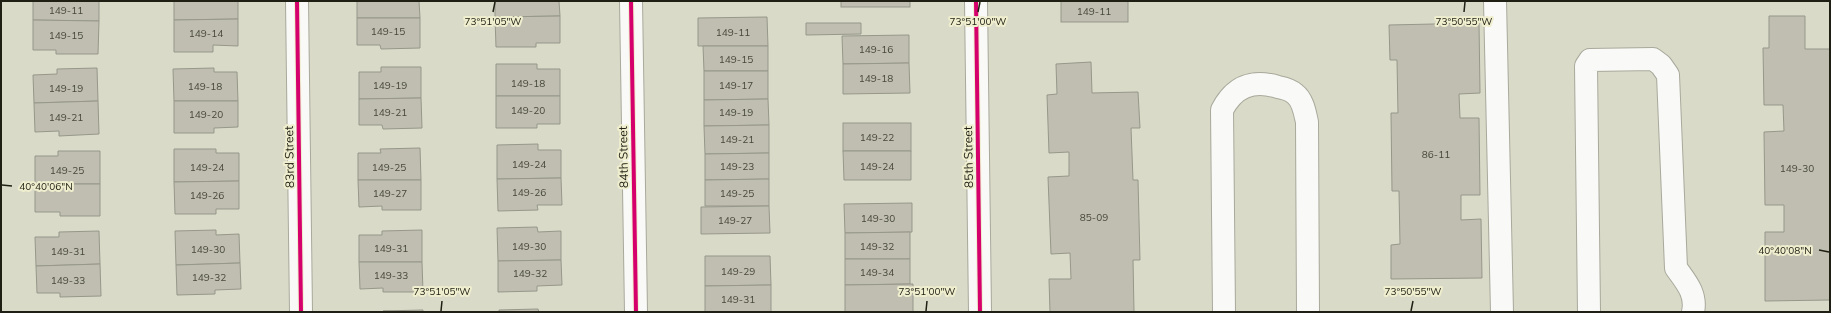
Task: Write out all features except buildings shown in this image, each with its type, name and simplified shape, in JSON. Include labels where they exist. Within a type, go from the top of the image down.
[{"type":"street","name":"83rd Street","points":[[297,1],[302,312]]},
{"type":"street","name":"84th Street","points":[[631,1],[636,312]]},
{"type":"street","name":"85th Street","points":[[976,1],[980,312]]},
{"type":"street","points":[[1495,1],[1502,312]]},
{"type":"street","points":[[1589,312],[1586,66],[1590,60],[1652,59],[1661,65],[1668,75],[1676,268],[1692,292],[1695,305],[1693,312]]},
{"type":"street","points":[[1224,312],[1222,110],[1235,91],[1253,84],[1268,84],[1296,94],[1303,105],[1307,122],[1308,312]]},
{"type":"cycle path","points":[[297,1],[301,312]]},
{"type":"cycle path","points":[[631,1],[636,312]]},
{"type":"cycle path","points":[[976,1],[980,312]]}]
